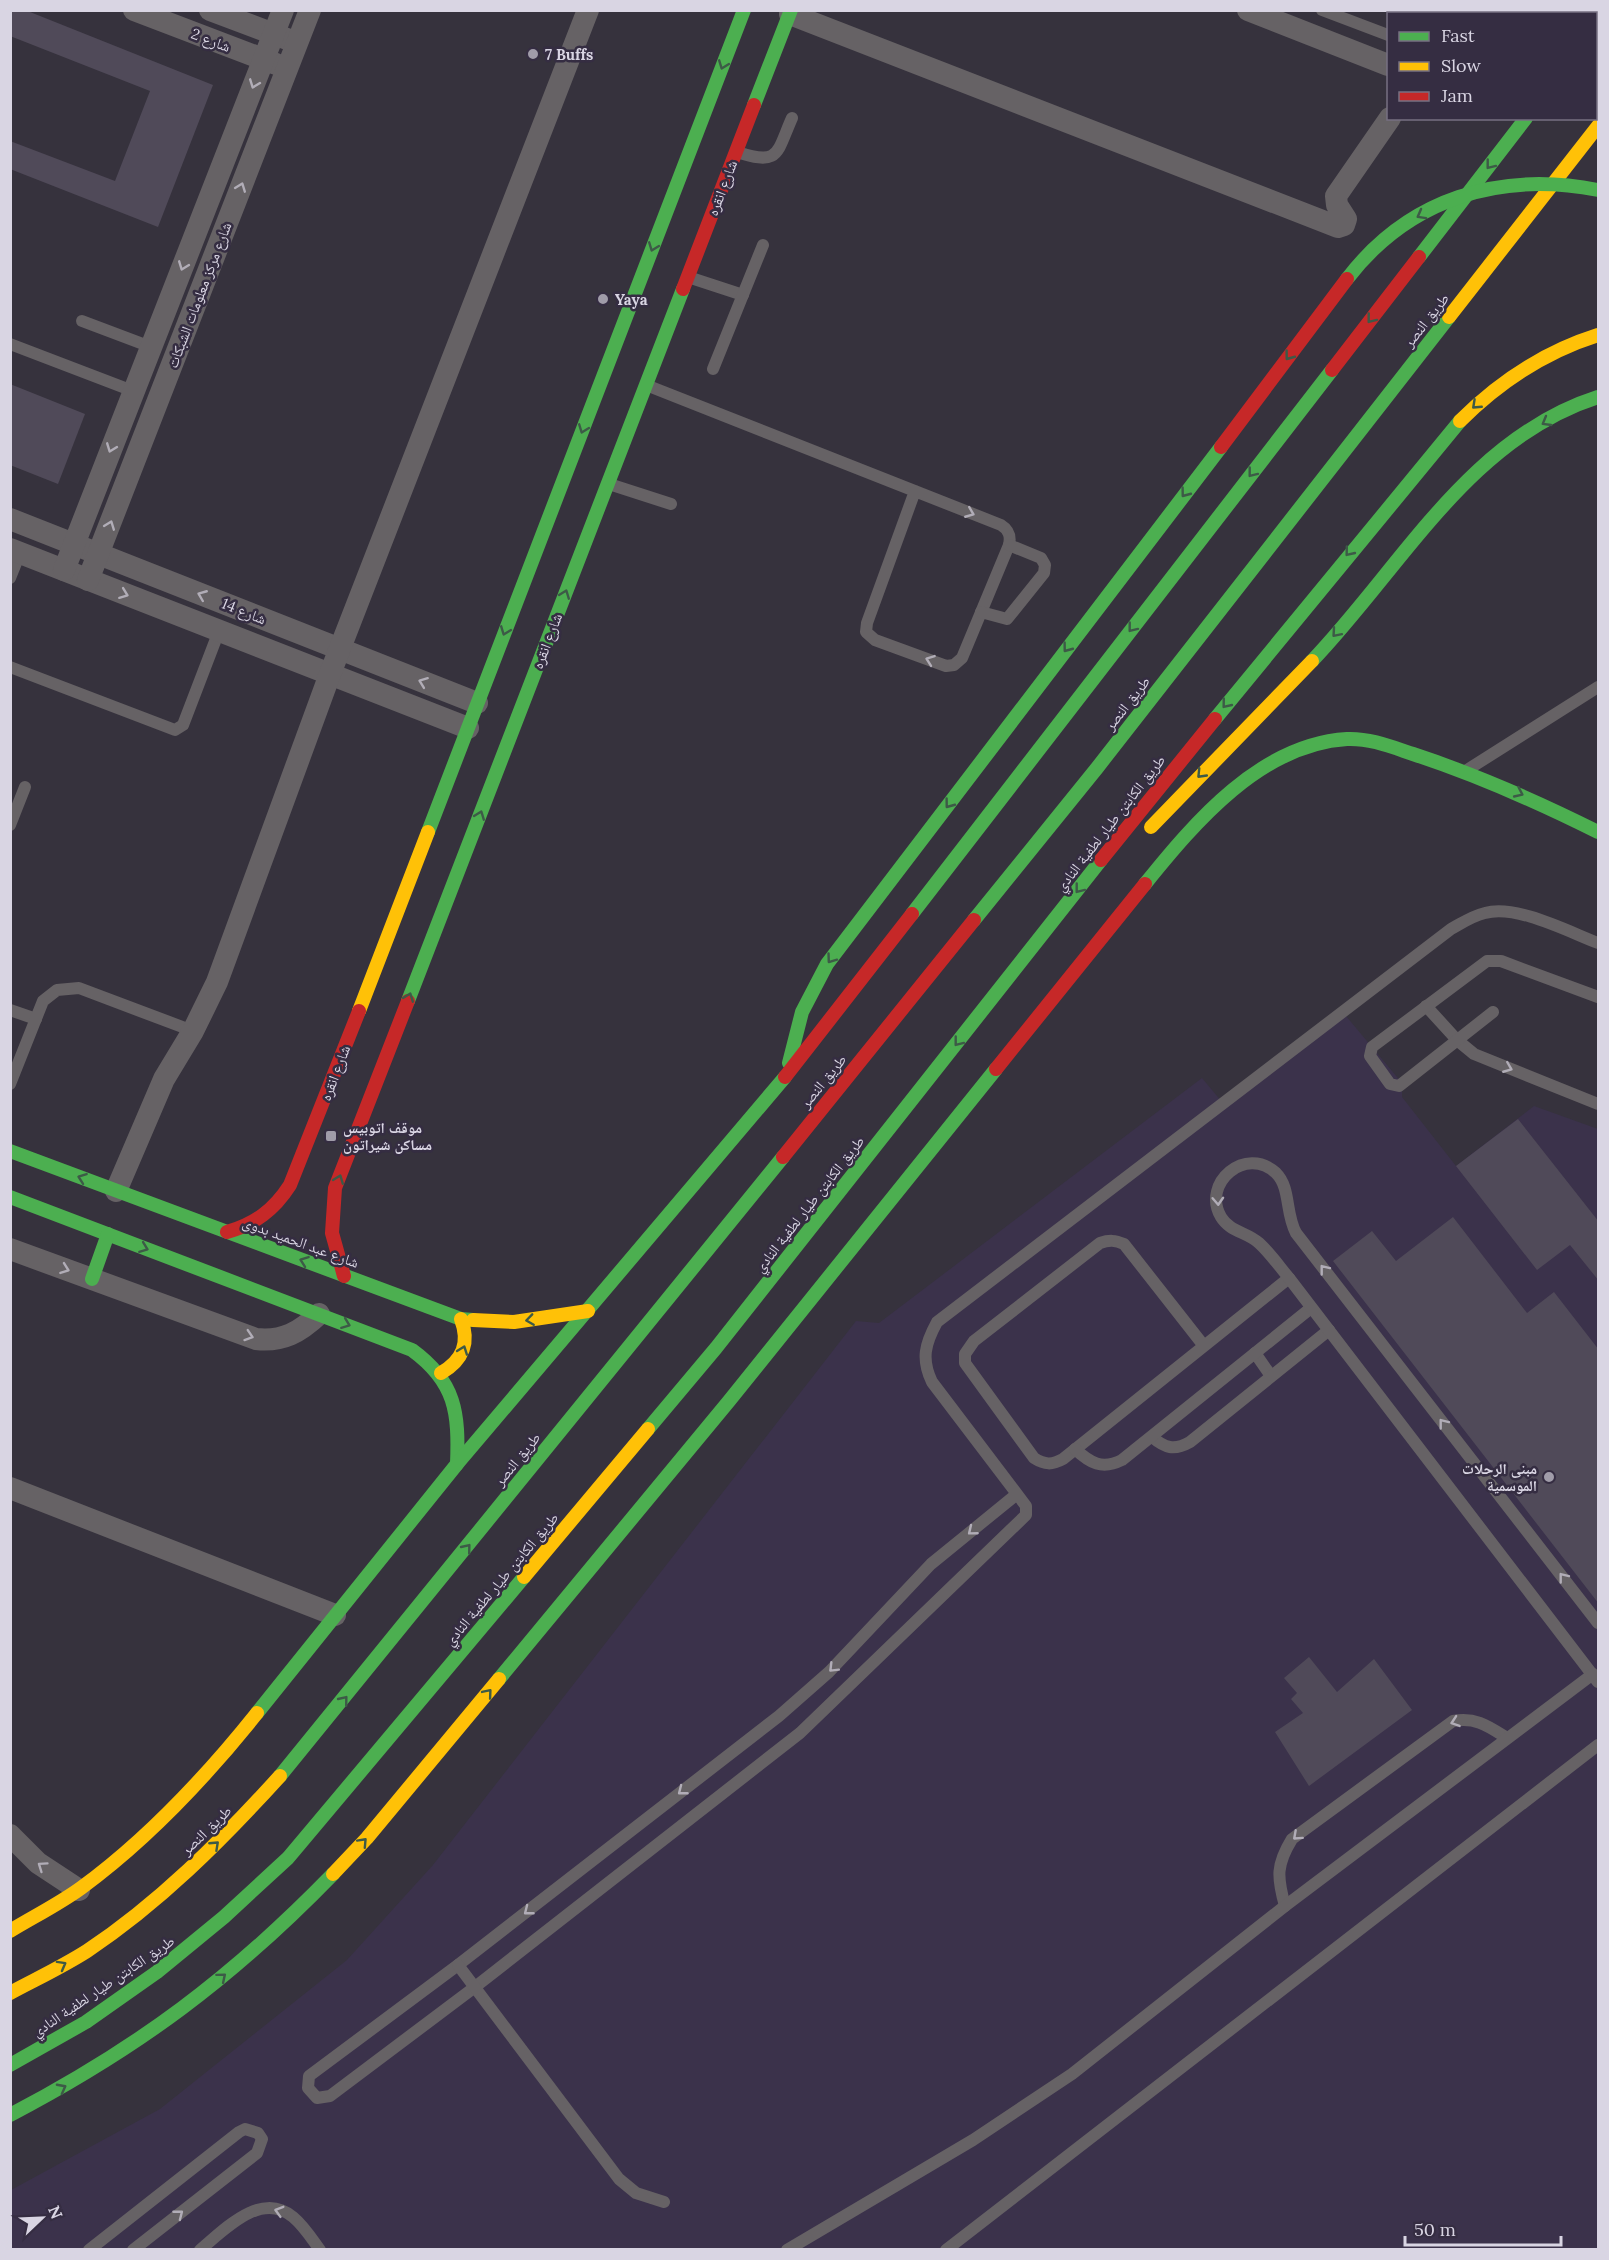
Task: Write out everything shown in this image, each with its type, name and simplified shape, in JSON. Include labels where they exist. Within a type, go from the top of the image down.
[{"type":"main road","name":"شارع انقره","points":[[227,1232],[262,1218],[287,1191],[744,10]]},
{"type":"main road","name":"شارع انقره","points":[[344,1276],[332,1242],[327,1207],[790,12]]},
{"type":"main road","points":[[10,1931],[80,1890],[131,1850],[191,1791],[457,1464],[787,1075],[1524,120]]},
{"type":"main road","name":"طريق النصر","points":[[10,1993],[86,1952],[164,1893],[236,1826],[302,1752],[1098,768],[1599,126]]},
{"type":"main road","points":[[787,1075],[802,1012],[827,964],[1374,248],[1419,214],[1476,191],[1502,184],[1545,183],[1599,190]]},
{"type":"main road","name":"طريق الكابتن طيار لطفية النادي","points":[[10,2065],[82,2023],[186,1950],[237,1907],[288,1858],[716,1348],[1095,870],[1386,507],[1454,427],[1493,389],[1535,361],[1560,348],[1599,335]]},
{"type":"main road","points":[[1144,834],[1318,654],[1474,472],[1509,443],[1576,404],[1599,397]]},
{"type":"main road","points":[[1268,728],[1271,709],[1276,698]]},
{"type":"main road","points":[[10,2115],[75,2081],[192,2002],[263,1942],[352,1855],[729,1401],[1175,847],[1229,794],[1263,768],[1306,748],[1341,739],[1369,741],[1466,770],[1599,832]]},
{"type":"main road","points":[[1271,747],[1280,756],[1287,757]]},
{"type":"main road","points":[[1095,870],[1130,848]]},
{"type":"main road","name":"شارع عبد الحميد بدوى","points":[[10,1151],[461,1319],[514,1322],[588,1311]]},
{"type":"main road","points":[[287,1191],[298,1202]]},
{"type":"main road","points":[[10,1197],[412,1350],[441,1372],[456,1412],[457,1464]]},
{"type":"main road","points":[[92,1279],[108,1234]]},
{"type":"main road","points":[[441,1372],[457,1363],[466,1346],[465,1328],[461,1319]]},
{"type":"street","name":"شارع 2","points":[[134,10],[287,68]]},
{"type":"street","name":"شارع 2","points":[[210,10],[297,42]]},
{"type":"street","name":"شارع مركز معلومات الشبكات","points":[[64,570],[283,10]]},
{"type":"street","name":"شارع مركز معلومات الشبكات","points":[[88,580],[310,10]]},
{"type":"street","points":[[116,1191],[164,1079],[193,1031],[217,982],[339,649],[588,10]]},
{"type":"street","points":[[1248,10],[1387,64]]},
{"type":"street","points":[[790,12],[1338,227],[1344,225],[1346,219],[1337,205],[1336,196],[1389,120]]},
{"type":"street","name":"شارع 14","points":[[10,519],[477,703]]},
{"type":"street","name":"شارع 14","points":[[15,551],[468,728]]},
{"type":"street","points":[[10,1249],[256,1339],[286,1338],[306,1327],[319,1314]]},
{"type":"street","points":[[10,1488],[335,1615]]},
{"type":"street","points":[[10,1835],[38,1863],[80,1890]]},
{"type":"lane","points":[[1322,10],[1387,34]]},
{"type":"lane","points":[[736,152],[760,159],[771,158],[778,150],[792,118]]},
{"type":"lane","points":[[713,369],[763,245]]},
{"type":"lane","points":[[688,277],[743,296]]},
{"type":"lane","points":[[82,321],[151,347]]},
{"type":"lane","points":[[10,344],[133,391]]},
{"type":"lane","points":[[646,385],[915,491],[1001,525],[1010,534],[1009,545],[962,658],[950,666],[874,640],[866,632],[867,623],[915,491]]},
{"type":"lane","points":[[608,484],[671,504]]},
{"type":"lane","points":[[981,612],[1007,619],[1044,573],[1045,565],[1041,558],[1009,545]]},
{"type":"lane","points":[[10,578],[15,551]]},
{"type":"lane","points":[[10,667],[175,730],[183,725],[219,631]]},
{"type":"lane","points":[[1466,770],[1599,687]]},
{"type":"lane","points":[[10,825],[25,788]]},
{"type":"lane","points":[[1017,1494],[932,1564],[829,1672],[779,1716],[458,1965],[309,2076],[308,2088],[317,2098],[330,2096],[475,1988],[800,1733],[1023,1518],[1027,1510],[1017,1494],[932,1382],[926,1369],[925,1348],[937,1322],[1450,929],[1467,919],[1487,912],[1523,915],[1599,943]]},
{"type":"lane","points":[[1493,1012],[1402,1083],[1395,1086],[1390,1084],[1372,1060],[1370,1049],[1481,964],[1494,960],[1599,997]]},
{"type":"lane","points":[[10,1084],[42,1001],[49,994],[72,987],[193,1031]]},
{"type":"lane","points":[[1426,1006],[1457,1040],[1485,1059],[1599,1104]]},
{"type":"lane","points":[[10,1010],[36,1019]]},
{"type":"lane","points":[[787,2250],[1025,2107],[1072,2074],[1285,1906],[1507,1738],[1596,1678],[1289,1278],[1258,1243],[1229,1227],[1218,1210],[1216,1200],[1221,1180],[1236,1166],[1246,1163],[1266,1166],[1282,1180],[1286,1190],[1287,1212],[1296,1233],[1599,1623]]},
{"type":"lane","points":[[1204,1346],[1124,1244],[1116,1240],[1100,1243],[974,1341],[965,1354],[969,1371],[1034,1458],[1041,1463],[1056,1463],[1075,1449],[1204,1346],[1289,1278]]},
{"type":"lane","points":[[1075,1449],[1096,1464],[1114,1464],[1152,1437],[1311,1308]]},
{"type":"lane","points":[[1152,1437],[1164,1447],[1182,1446],[1329,1330]]},
{"type":"lane","points":[[1255,1353],[1271,1376]]},
{"type":"lane","points":[[1285,1906],[1278,1873],[1281,1857],[1292,1839],[1453,1721],[1467,1719],[1480,1721],[1507,1738]]},
{"type":"lane","points":[[946,2250],[1599,1745]]},
{"type":"lane","points":[[458,1965],[619,2179],[636,2193],[664,2202]]},
{"type":"lane","points":[[88,2250],[239,2132],[245,2128],[258,2133],[262,2139],[257,2153],[133,2250]]},
{"type":"lane","points":[[200,2250],[249,2212],[271,2208],[290,2214],[320,2250]]},
{"type":"shaded area","points":[[1346,1016],[1402,1083],[1402,1097],[1456,1166],[1534,1106],[1598,1129],[1598,2249],[11,2250],[11,2190],[160,2109],[347,1960],[433,1865],[856,1321],[879,1323],[1202,1078],[1222,1102]]},
{"type":"building","points":[[10,10],[25,10],[213,85],[158,227],[10,169],[10,141],[115,181],[150,91],[10,36]]},
{"type":"building","points":[[10,384],[85,414],[58,484],[10,465]]},
{"type":"building","points":[[1518,1119],[1599,1222],[1599,1281],[1570,1245],[1537,1270],[1456,1166]]},
{"type":"building","name":"مبنى الرحلات الموسمية","points":[[1453,1217],[1527,1313],[1554,1292],[1599,1350],[1599,1604],[1333,1261],[1372,1231],[1396,1261]]},
{"type":"building","points":[[1309,1657],[1337,1692],[1374,1659],[1412,1710],[1309,1786],[1275,1732],[1303,1713],[1291,1699],[1297,1693],[1284,1678]]},
{"type":"traffic: fast","points":[[428,832],[744,10]]},
{"type":"traffic: fast","points":[[754,105],[791,10]]},
{"type":"traffic: fast","points":[[1419,257],[1524,120]]},
{"type":"traffic: fast","points":[[1347,279],[1372,251],[1399,228],[1428,210],[1459,197],[1492,188],[1526,184],[1562,185],[1598,190]]},
{"type":"traffic: fast","points":[[408,1001],[683,289]]},
{"type":"traffic: fast","points":[[974,920],[1097,768],[1449,317]]},
{"type":"traffic: fast","points":[[912,914],[1332,370]]},
{"type":"traffic: fast","points":[[1312,661],[1345,625],[1440,510],[1474,474],[1511,442],[1552,416],[1598,397]]},
{"type":"traffic: fast","points":[[1215,719],[1460,421]]},
{"type":"traffic: fast","points":[[789,1063],[802,1012],[827,964],[1221,447]]},
{"type":"traffic: fast","points":[[1145,884],[1208,812],[1258,771],[1286,755],[1316,744],[1347,739],[1381,744],[1437,762],[1484,780],[1598,832]]},
{"type":"traffic: fast","points":[[648,1429],[716,1348],[1101,860]]},
{"type":"traffic: fast","points":[[499,1679],[729,1401],[996,1069]]},
{"type":"traffic: fast","points":[[257,1713],[457,1464],[785,1077]]},
{"type":"traffic: fast","points":[[10,1151],[461,1319],[473,1320]]},
{"type":"traffic: fast","points":[[280,1776],[783,1157]]},
{"type":"traffic: fast","points":[[10,1197],[412,1350],[438,1374],[452,1400],[457,1429],[457,1464]]},
{"type":"traffic: fast","points":[[92,1279],[108,1234]]},
{"type":"traffic: fast","points":[[10,2065],[86,2022],[157,1972],[224,1917],[288,1858],[524,1577]]},
{"type":"traffic: fast","points":[[10,2115],[100,2064],[182,2008],[258,1946],[333,1874]]},
{"type":"traffic: slow","points":[[1449,317],[1598,126]]},
{"type":"traffic: slow","points":[[1460,421],[1491,393],[1524,369],[1559,350],[1598,335]]},
{"type":"traffic: slow","points":[[1151,827],[1312,661]]},
{"type":"traffic: slow","points":[[359,1011],[428,832]]},
{"type":"traffic: slow","points":[[473,1320],[514,1322],[588,1311]]},
{"type":"traffic: slow","points":[[441,1373],[455,1362],[463,1350],[465,1336],[461,1319]]},
{"type":"traffic: slow","points":[[524,1577],[648,1429]]},
{"type":"traffic: slow","points":[[333,1874],[367,1838],[499,1679]]},
{"type":"traffic: slow","points":[[10,1931],[73,1894],[129,1849],[175,1807],[257,1713]]},
{"type":"traffic: slow","points":[[10,1993],[87,1951],[139,1913],[212,1847],[280,1776]]},
{"type":"traffic: jam","points":[[683,289],[754,105]]},
{"type":"traffic: jam","points":[[1332,370],[1419,257]]},
{"type":"traffic: jam","points":[[1221,447],[1347,279]]},
{"type":"traffic: jam","points":[[1101,860],[1215,719]]},
{"type":"traffic: jam","points":[[996,1069],[1145,884]]},
{"type":"traffic: jam","points":[[785,1077],[912,914]]},
{"type":"traffic: jam","points":[[783,1157],[974,920]]},
{"type":"traffic: jam","points":[[344,1276],[332,1233],[335,1188],[408,1001]]},
{"type":"traffic: jam","points":[[227,1232],[263,1215],[290,1185],[359,1011]]},
{"type":"place","name":"7 Buffs","points":[[533,54]]},
{"type":"place","name":"Yaya","points":[[603,299]]},
{"type":"place","name":"موقف اتوبيس مساكن شيراتون","points":[[331,1136]]},
{"type":"place","name":"مبنى الرحلات الموسمية","points":[[1549,1477]]}]
